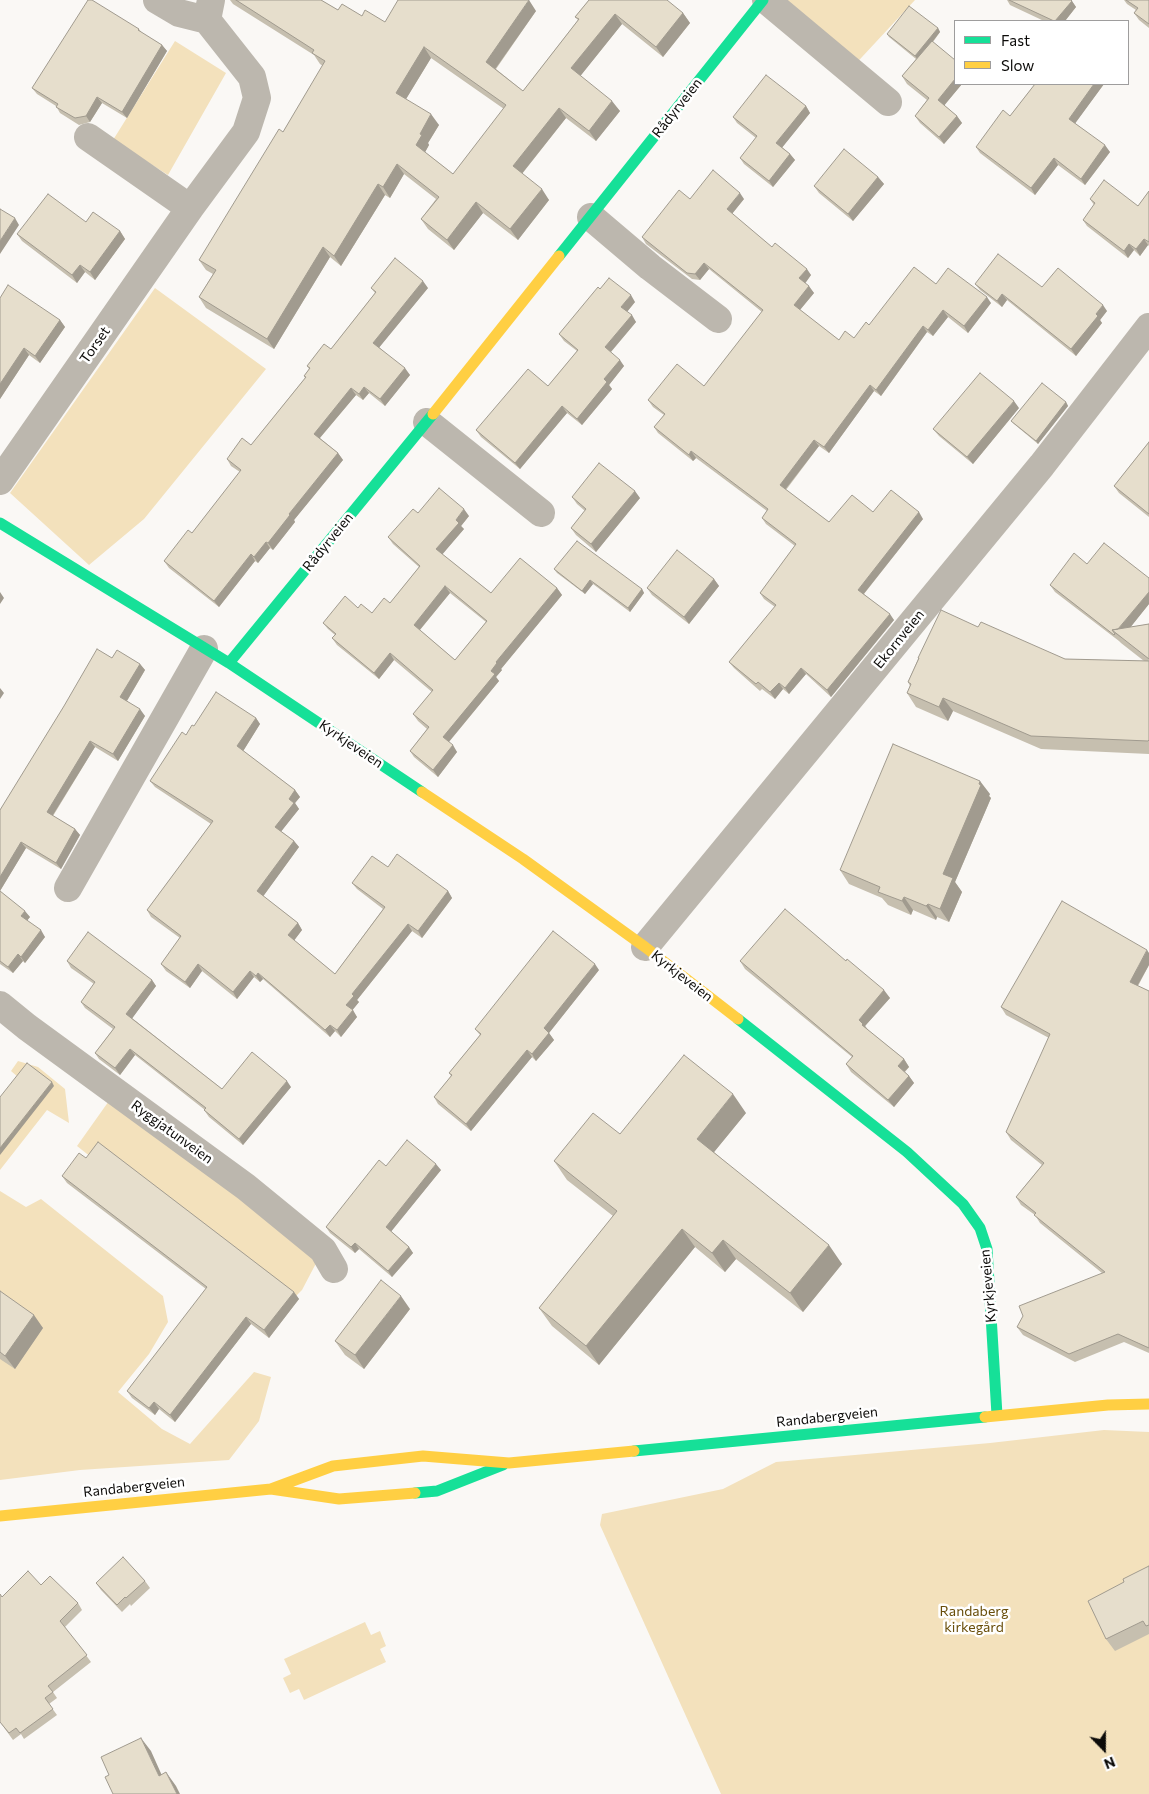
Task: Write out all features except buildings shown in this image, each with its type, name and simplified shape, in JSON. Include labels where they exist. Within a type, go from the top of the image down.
[{"type":"street","name":"Torset","points":[[0,481],[190,208],[246,132],[257,98],[252,77],[209,10],[179,13],[157,0]]},
{"type":"street","name":"Rådyrveien","points":[[229,663],[427,422],[765,0],[888,102]]},
{"type":"street","points":[[88,137],[190,208]]},
{"type":"street","points":[[591,217],[650,267],[718,319]]},
{"type":"street","name":"Ekornveien","points":[[645,947],[1042,465],[1149,327]]},
{"type":"street","points":[[427,422],[542,513]]},
{"type":"street","name":"Kyrkjeveien","points":[[0,523],[229,663],[523,859],[645,947],[907,1152],[963,1204],[980,1228],[987,1249],[997,1415]]},
{"type":"street","points":[[68,888],[204,649]]},
{"type":"street","name":"Ryggjatunveien","points":[[0,1005],[27,1027],[246,1187],[323,1250],[334,1269]]},
{"type":"street","name":"Randabergveien","points":[[271,1489],[333,1466],[423,1456],[509,1463],[1108,1404],[1149,1404]]},
{"type":"street","name":"Randabergveien","points":[[0,1516],[271,1489],[339,1499],[437,1491],[509,1463]]},
{"type":"green space","points":[[780,0],[915,0],[849,71]]},
{"type":"green space","points":[[175,41],[226,73],[168,175],[113,140]]},
{"type":"green space","points":[[155,288],[266,369],[144,519],[89,565],[10,493]]},
{"type":"green space","points":[[18,1061],[38,1067],[65,1089],[69,1123],[47,1110],[0,1170],[0,1147],[19,1078],[11,1071]]},
{"type":"green space","points":[[116,1091],[323,1250],[302,1290],[283,1309],[77,1146]]},
{"type":"green space","points":[[0,1191],[26,1207],[41,1199],[163,1296],[168,1322],[149,1354],[118,1392],[162,1429],[190,1444],[254,1372],[271,1377],[259,1421],[229,1460],[80,1470],[0,1480]]},
{"type":"green space","name":"Randaberg kirkegård","points":[[1104,1430],[1149,1432],[1149,1794],[721,1794],[600,1525],[602,1514],[723,1489],[776,1462],[990,1443]]},
{"type":"green space","points":[[365,1622],[371,1635],[380,1631],[386,1646],[380,1649],[386,1662],[304,1700],[299,1689],[290,1693],[283,1678],[291,1674],[284,1659]]},
{"type":"traffic: fast","points":[[559,256],[763,0]]},
{"type":"traffic: fast","points":[[229,663],[433,414]]},
{"type":"traffic: fast","points":[[0,523],[229,663],[422,792]]},
{"type":"traffic: fast","points":[[738,1019],[907,1152],[963,1204],[980,1228],[987,1249],[997,1415]]},
{"type":"traffic: fast","points":[[634,1451],[985,1417]]},
{"type":"traffic: fast","points":[[415,1493],[437,1491],[503,1465]]},
{"type":"traffic: slow","points":[[433,414],[559,256]]},
{"type":"traffic: slow","points":[[422,792],[523,859],[645,947],[738,1019]]},
{"type":"traffic: slow","points":[[985,1417],[1108,1405],[1149,1404]]},
{"type":"traffic: slow","points":[[271,1489],[333,1466],[423,1456],[509,1463],[634,1451]]},
{"type":"traffic: slow","points":[[0,1516],[271,1489],[339,1499],[415,1493]]}]
